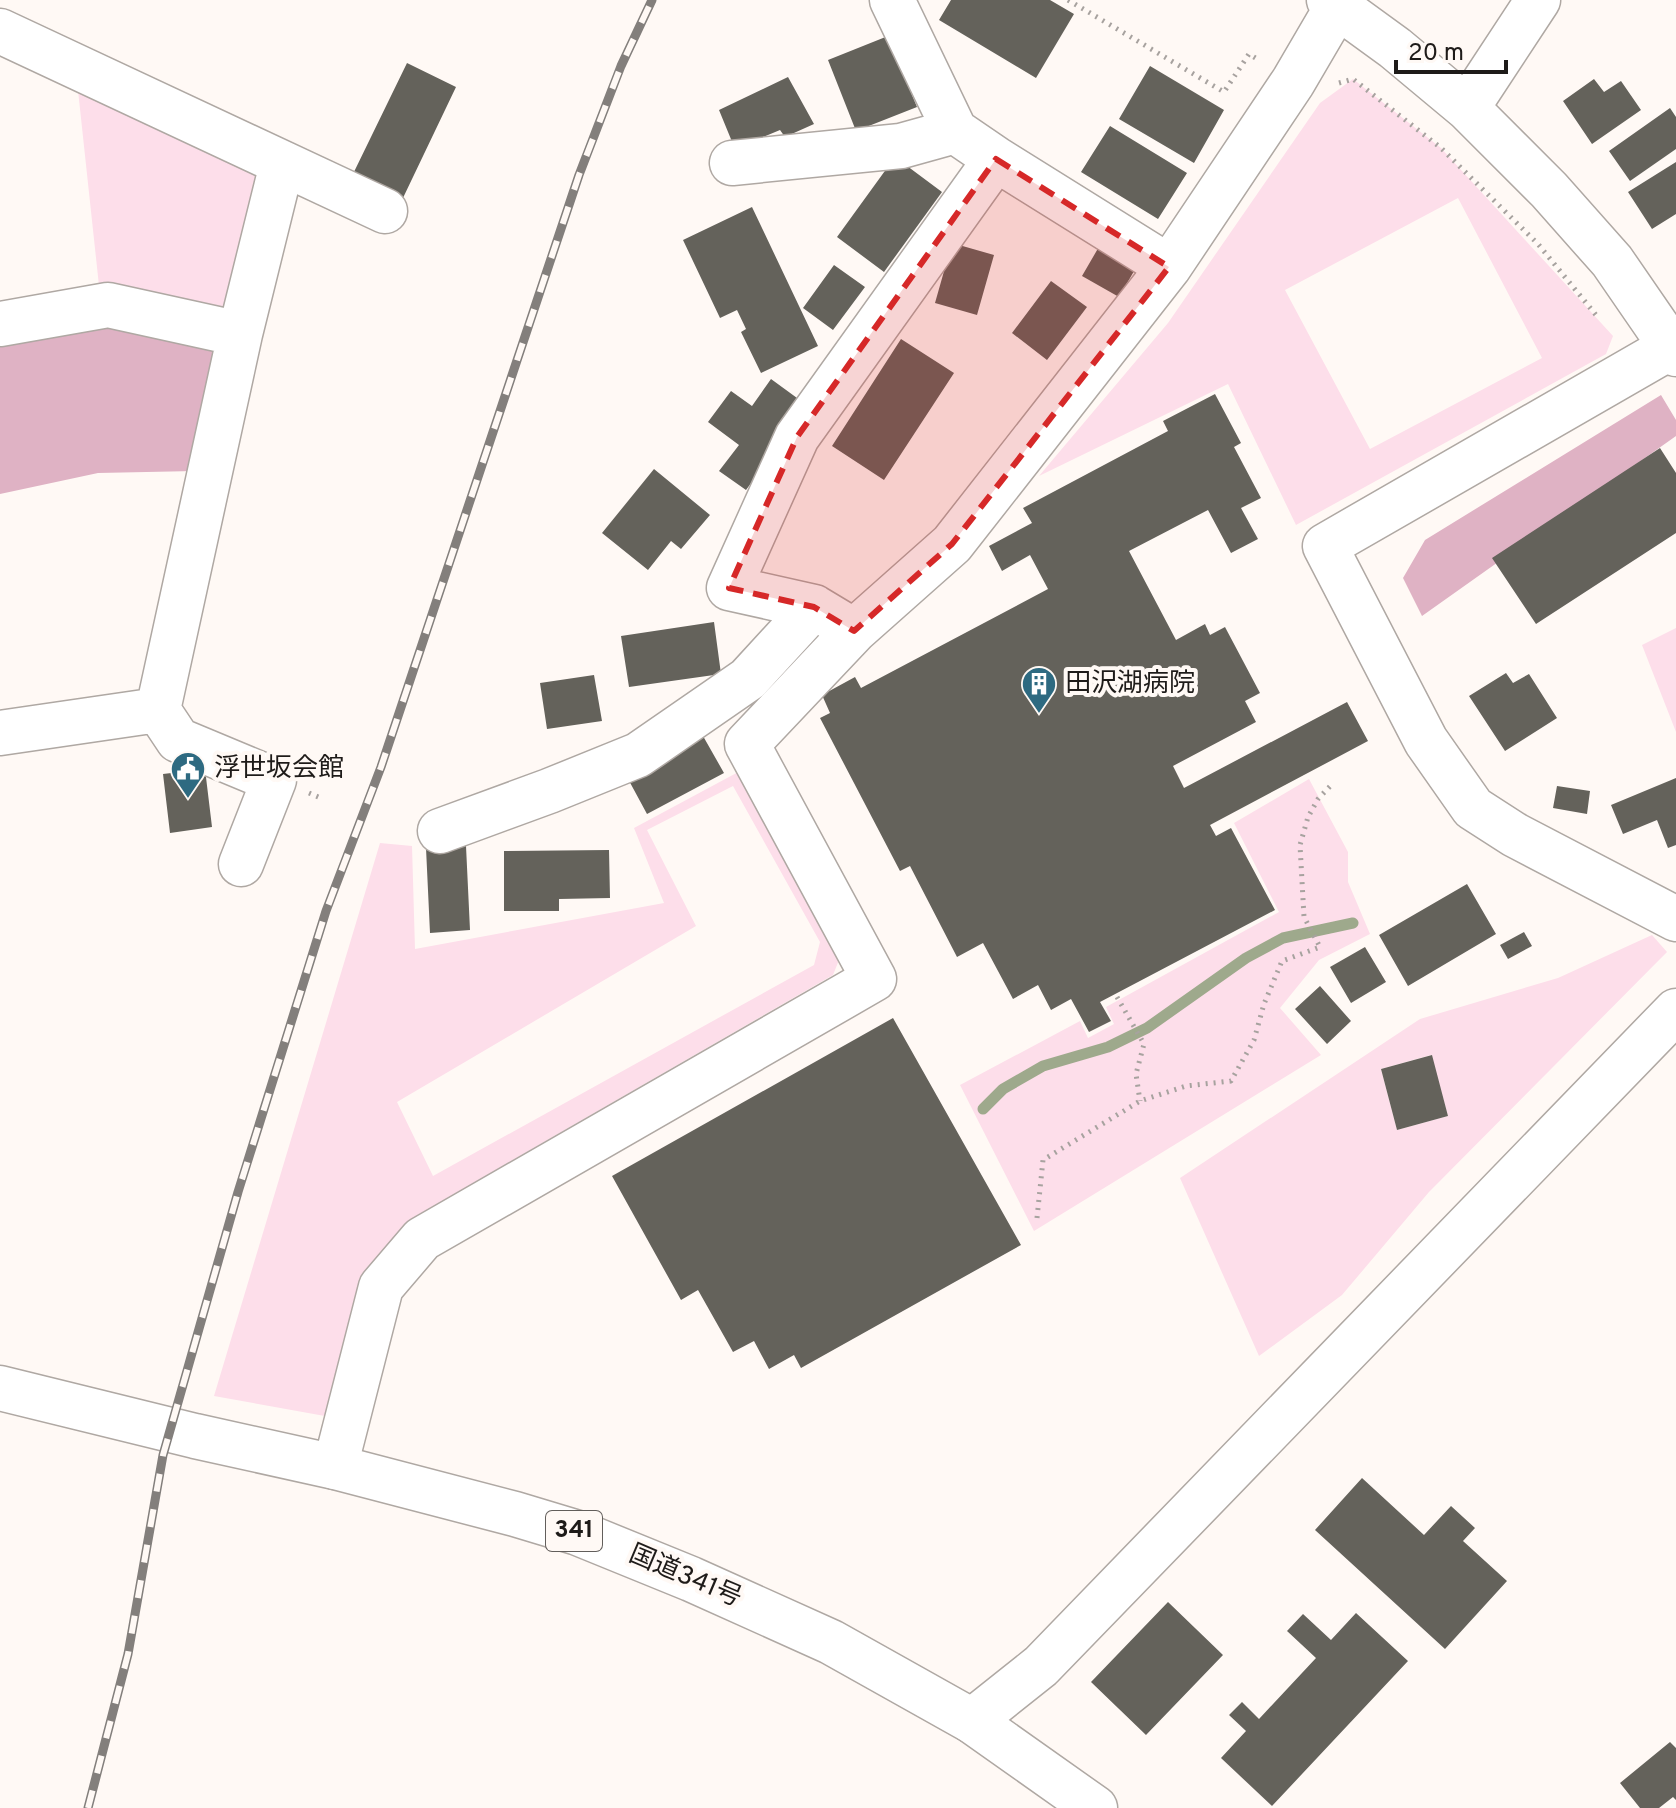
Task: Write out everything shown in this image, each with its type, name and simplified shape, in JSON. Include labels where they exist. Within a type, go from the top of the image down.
[{"type":"main road","points":[[892,0],[955,131],[1169,267]]},
{"type":"main road","points":[[1467,108],[1538,0]]},
{"type":"main road","points":[[335,1467],[381,1287],[422,1239],[874,979],[747,744],[854,631],[952,544],[1169,267],[1293,82],[1329,2],[1395,48],[1467,108],[1549,190],[1612,261],[1674,351],[1325,546],[1426,741],[1473,808],[1515,835],[1676,919]]},
{"type":"main road","points":[[0,31],[385,211]]},
{"type":"main road","points":[[732,163],[901,146],[955,131]]},
{"type":"main road","points":[[854,631],[814,607],[729,588],[797,437],[996,159]]},
{"type":"main road","points":[[241,864],[274,780],[178,740],[158,710],[240,334],[282,164]]},
{"type":"main road","points":[[0,324],[108,305],[240,334]]},
{"type":"main road","points":[[440,831],[638,755],[748,679],[814,607]]},
{"type":"main road","points":[[0,733],[158,710]]},
{"type":"main road","points":[[972,1721],[1041,1666],[1676,1011]]},
{"type":"main road","name":"国道341号","points":[[0,1388],[335,1467],[578,1533],[691,1579],[831,1642],[972,1721],[1095,1808]]},
{"type":"path","points":[[1068,0],[1224,92],[1249,54],[1293,82],[1314,91],[1353,79],[1441,148],[1538,244],[1604,324]]},
{"type":"path","points":[[1037,1218],[1043,1160],[1140,1101],[1186,1086],[1231,1081],[1254,1040],[1264,1004],[1282,961],[1320,947],[1304,917],[1300,845],[1308,817],[1318,799],[1333,783]]},
{"type":"path","points":[[1117,997],[1144,1044],[1136,1074],[1140,1101]]},
{"type":"highlighted area","points":[[996,159],[1169,267],[952,544],[854,631],[814,607],[729,588],[797,437]]},
{"type":"shaded area","points":[[1353,79],[1441,148],[1613,336],[1606,354],[1296,525],[1228,384],[1039,476],[1168,323],[1320,103]],"holes":[[[1458,198],[1542,358],[1370,449],[1285,290]]]},
{"type":"shaded area","points":[[77,81],[271,169],[230,320],[100,295]]},
{"type":"shaded area","points":[[109,315],[225,343],[195,471],[98,473],[0,494],[0,337]]},
{"type":"shaded area","points":[[1661,395],[1676,420],[1676,436],[1422,616],[1403,578],[1425,540]]},
{"type":"shaded area","points":[[1676,628],[1676,732],[1642,645]]},
{"type":"shaded area","points":[[742,770],[843,950],[833,975],[416,1216],[387,1249],[347,1420],[214,1396],[380,843],[412,846],[415,949],[664,903],[634,828]],"holes":[[[733,786],[820,942],[814,965],[433,1176],[397,1102],[696,926],[647,830]]]},
{"type":"shaded area","points":[[1309,779],[1348,852],[1348,882],[1370,934],[1319,960],[1280,1008],[1321,1055],[1034,1231],[960,1085],[1080,1021],[1088,1038],[1114,1024],[1106,1007],[1279,912],[1234,823]]},
{"type":"shaded area","points":[[1652,935],[1667,952],[1429,1192],[1342,1295],[1259,1356],[1180,1178],[1420,1019],[1558,978]],"holes":[[[1431,1055],[1448,1116],[1397,1130],[1381,1069]]]},
{"type":"building","points":[[951,0],[1050,0],[1074,14],[1036,78],[939,20]]},
{"type":"building","points":[[888,36],[917,107],[856,131],[828,60]]},
{"type":"building","points":[[407,63],[456,87],[402,200],[352,176]]},
{"type":"building","points":[[1150,66],[1224,110],[1194,163],[1119,119]]},
{"type":"building","points":[[788,77],[814,124],[785,137],[780,130],[735,149],[719,110]]},
{"type":"building","points":[[1594,79],[1604,92],[1621,81],[1641,110],[1592,144],[1563,101]]},
{"type":"building","points":[[1670,108],[1676,117],[1676,149],[1630,181],[1609,151]]},
{"type":"building","points":[[1110,126],[1187,173],[1158,219],[1081,172]]},
{"type":"building","points":[[895,157],[942,192],[884,272],[837,237]]},
{"type":"building","points":[[1676,162],[1676,214],[1652,229],[1628,192]]},
{"type":"building","points":[[752,207],[818,346],[761,373],[741,332],[746,329],[737,310],[720,318],[683,240]]},
{"type":"building","points":[[952,243],[994,255],[977,315],[935,303]]},
{"type":"building","points":[[1100,245],[1137,266],[1119,297],[1082,276]]},
{"type":"building","points":[[834,265],[865,287],[833,330],[803,308]]},
{"type":"building","points":[[1051,281],[1087,307],[1047,360],[1012,333]]},
{"type":"building","points":[[901,339],[954,373],[884,480],[832,446]]},
{"type":"building","points":[[771,379],[808,406],[746,490],[719,471],[739,445],[708,422],[731,391],[752,406]]},
{"type":"building","name":"田沢湖病院","points":[[1215,394],[1241,443],[1234,447],[1261,498],[1241,508],[1258,539],[1231,553],[1208,510],[1129,551],[1176,640],[1205,624],[1210,635],[1225,627],[1260,693],[1245,701],[1256,722],[1173,766],[1184,788],[1347,702],[1368,741],[1210,825],[1216,836],[1231,828],[1275,910],[1100,1002],[1111,1021],[1089,1032],[1071,999],[1051,1010],[1038,985],[1013,999],[983,943],[957,957],[910,866],[900,871],[820,718],[830,713],[822,695],[855,677],[861,688],[1048,589],[1030,555],[1002,571],[989,546],[1032,523],[1023,508],[1168,431],[1163,421]]},
{"type":"building","points":[[1660,448],[1676,473],[1676,533],[1536,624],[1492,558]]},
{"type":"building","points":[[654,469],[710,515],[681,549],[671,541],[648,570],[602,533]]},
{"type":"building","points":[[714,622],[721,674],[629,687],[621,636]]},
{"type":"building","points":[[1506,673],[1513,683],[1529,674],[1557,718],[1505,751],[1469,696]]},
{"type":"building","points":[[594,675],[602,721],[547,729],[540,683]]},
{"type":"building","points":[[703,736],[724,773],[647,814],[627,777]]},
{"type":"building","name":"浮世坂会館","points":[[205,769],[212,827],[170,833],[163,774]]},
{"type":"building","points":[[1676,778],[1676,845],[1668,848],[1657,820],[1623,834],[1611,805]]},
{"type":"building","points":[[1557,786],[1590,791],[1587,814],[1553,808]]},
{"type":"building","points":[[466,846],[470,930],[430,933],[426,848]]},
{"type":"building","points":[[609,850],[610,898],[559,899],[559,911],[504,911],[504,851]]},
{"type":"building","points":[[1467,884],[1496,934],[1408,986],[1379,935]]},
{"type":"building","points":[[1524,932],[1532,946],[1508,959],[1500,945]]},
{"type":"building","points":[[1365,947],[1386,982],[1351,1003],[1330,967]]},
{"type":"building","points":[[1320,986],[1351,1021],[1327,1044],[1295,1009]]},
{"type":"building","points":[[893,1018],[1021,1245],[801,1368],[794,1355],[769,1369],[754,1341],[733,1352],[698,1290],[681,1300],[612,1176]]},
{"type":"building","points":[[1432,1055],[1448,1116],[1397,1130],[1381,1069]]},
{"type":"building","points":[[1362,1478],[1424,1535],[1451,1506],[1475,1528],[1463,1541],[1507,1581],[1445,1649],[1315,1530]]},
{"type":"building","points":[[1168,1602],[1223,1655],[1146,1735],[1091,1682]]},
{"type":"building","points":[[1356,1613],[1408,1661],[1272,1806],[1221,1758],[1246,1731],[1229,1715],[1242,1702],[1259,1719],[1316,1658],[1287,1631],[1303,1614],[1331,1640]]},
{"type":"building","points":[[1670,1742],[1676,1748],[1676,1800],[1673,1797],[1659,1808],[1640,1808],[1620,1783]]},
{"type":"waterway","points":[[983,1109],[1003,1089],[1043,1066],[1108,1047],[1147,1028],[1246,958],[1283,938],[1353,923]]},
{"type":"railway","points":[[88,1808],[128,1654],[163,1455],[238,1192],[326,911],[381,767],[579,175],[621,66],[652,0]]},
{"type":"place","name":"田沢湖病院","points":[[1039,715]]},
{"type":"place","name":"浮世坂会館","points":[[188,800]]}]
